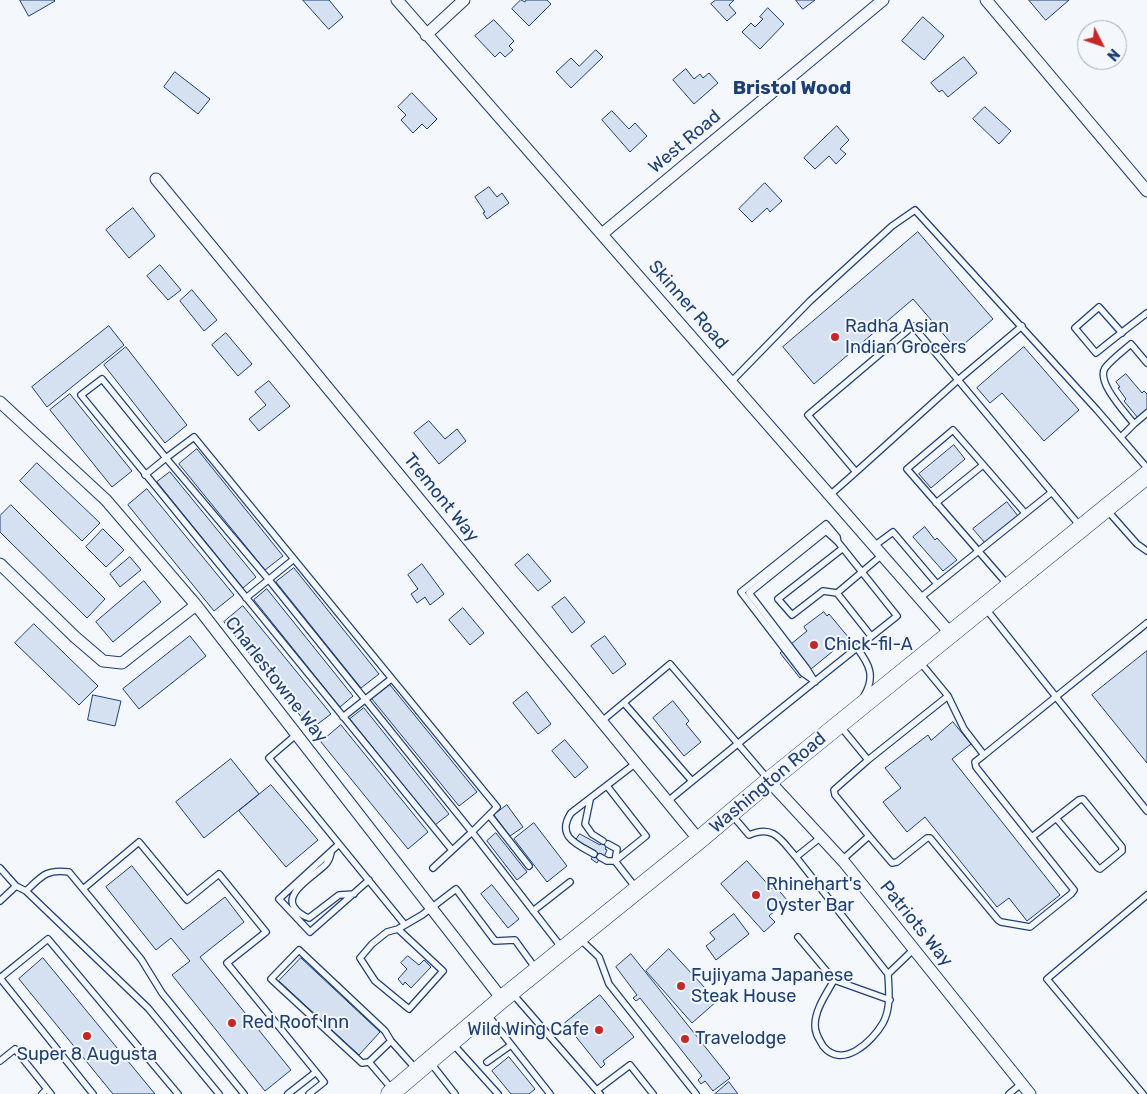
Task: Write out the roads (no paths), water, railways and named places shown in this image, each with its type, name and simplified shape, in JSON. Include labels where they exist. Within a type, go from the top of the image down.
[{"type":"main road","name":"Washington Road","points":[[392,1093],[538,970],[1147,475]]},
{"type":"street","name":"Skinner Road","points":[[397,0],[951,634]]},
{"type":"street","points":[[426,34],[464,0]]},
{"type":"street","name":"West Road","points":[[602,234],[883,0]]},
{"type":"street","points":[[986,0],[1147,191]]},
{"type":"street","name":"Tremont Way","points":[[156,178],[699,840]]},
{"type":"street","name":"Charlestowne Way","points":[[0,402],[106,500],[196,605],[432,907],[507,996]]},
{"type":"street","points":[[0,564],[75,638],[103,661],[122,662],[196,605]]},
{"type":"street","name":"Patriots Way","points":[[769,781],[842,860],[1030,1094]]},
{"type":"lane","points":[[731,382],[768,342],[817,295],[892,226],[915,210],[1022,326],[1147,468]]},
{"type":"lane","points":[[1122,333],[1099,307],[1074,328],[1096,353],[1122,333],[1147,313]]},
{"type":"lane","points":[[856,472],[808,415],[913,326],[1082,528]]},
{"type":"lane","points":[[830,495],[958,380],[1022,326]]},
{"type":"lane","points":[[1134,424],[1107,388],[1103,379],[1104,368],[1131,344],[1147,363]]},
{"type":"lane","points":[[452,850],[81,395],[102,379],[269,580],[564,949]]},
{"type":"lane","points":[[1121,437],[1147,413]]},
{"type":"lane","points":[[1010,587],[977,552],[907,469],[953,430],[1025,513]]},
{"type":"lane","points":[[145,475],[194,437],[497,808],[433,868]]},
{"type":"lane","points":[[936,503],[983,465]]},
{"type":"lane","points":[[920,598],[1052,492]]},
{"type":"lane","points":[[1106,509],[1137,544],[1147,551]]},
{"type":"lane","points":[[668,802],[737,744],[815,682],[871,636],[897,616],[838,542],[826,531],[749,592],[815,682]]},
{"type":"lane","points":[[837,593],[862,571],[893,532],[938,584]]},
{"type":"lane","points":[[843,548],[778,599],[792,615],[823,591],[837,593],[871,636]]},
{"type":"lane","points":[[246,598],[294,559]]},
{"type":"lane","points":[[985,607],[1147,811]]},
{"type":"lane","points":[[948,696],[868,760],[834,790],[835,795],[892,863],[897,862],[927,838],[930,838],[998,920],[1030,926],[1074,890],[976,767],[975,762],[1057,698],[1147,623]]},
{"type":"lane","points":[[857,648],[870,668],[870,679],[861,701],[841,723],[868,760]]},
{"type":"lane","points":[[919,661],[948,696],[964,729],[984,755]]},
{"type":"lane","points":[[602,722],[670,664],[769,781]]},
{"type":"lane","points":[[343,717],[391,679]]},
{"type":"lane","points":[[624,703],[692,781]]},
{"type":"lane","points":[[297,734],[269,758],[405,924]]},
{"type":"lane","points":[[607,786],[646,836],[615,861],[607,861],[571,841],[566,832],[566,820],[571,812],[590,800],[607,786],[636,764]]},
{"type":"lane","points":[[1032,838],[1056,818],[1079,800],[1083,799],[1122,848],[1122,851],[1100,869],[1056,818]]},
{"type":"lane","points":[[590,800],[585,824],[592,834],[617,850],[615,861],[637,890]]},
{"type":"lane","points":[[730,814],[749,835],[758,831],[767,831],[777,835],[888,974],[890,1000],[884,1022],[872,1039],[863,1047],[839,1056],[829,1053],[817,1038],[815,1024],[820,1004],[834,980]]},
{"type":"lane","points":[[489,815],[529,866]]},
{"type":"lane","points":[[842,860],[869,836]]},
{"type":"lane","points":[[796,857],[821,837]]},
{"type":"lane","points":[[83,890],[139,842],[187,900],[219,874],[266,932],[227,963],[324,1082],[309,1094]]},
{"type":"lane","points":[[339,844],[279,899],[310,932],[369,880]]},
{"type":"lane","points":[[331,851],[328,862],[294,893],[291,901],[294,908],[301,915],[310,918],[339,895],[354,894]]},
{"type":"lane","points":[[0,868],[16,886],[26,891],[148,1008],[219,1094]]},
{"type":"lane","points":[[26,891],[42,876],[56,870],[69,872],[141,959],[162,993],[244,1094]]},
{"type":"lane","points":[[533,911],[570,882]]},
{"type":"lane","points":[[0,901],[16,886]]},
{"type":"lane","points":[[398,929],[443,971],[409,1009],[375,981],[360,958],[372,944],[387,932],[398,929],[422,915],[456,889],[496,941],[514,940],[538,970]]},
{"type":"lane","points":[[1143,1094],[1048,979],[1147,895]]},
{"type":"lane","points":[[798,937],[834,980],[890,1000]]},
{"type":"lane","points":[[578,938],[599,957],[609,984],[696,1094]]},
{"type":"lane","points":[[93,1094],[0,978],[48,939],[178,1094]]},
{"type":"lane","points":[[888,974],[914,949]]},
{"type":"lane","points":[[391,1041],[369,1062],[362,1063],[271,979],[299,950],[385,1031],[391,1041],[454,1094]]},
{"type":"lane","points":[[507,996],[599,1092],[630,1065],[653,1094]]},
{"type":"lane","points":[[486,1013],[550,1094]]},
{"type":"lane","points":[[452,1042],[498,1094]]},
{"type":"lane","points":[[487,1062],[511,1045]]},
{"type":"lane","points":[[0,1061],[14,1049],[49,1092],[42,1094]]},
{"type":"lane","points":[[369,1062],[392,1093]]},
{"type":"lane","points":[[288,1094],[316,1072]]},
{"type":"lane","points":[[1008,1094],[1022,1083]]},
{"type":"place","name":"Radha Asian Indian Grocers","points":[[835,337]]},
{"type":"place","name":"Chick-fil-A","points":[[814,645]]},
{"type":"place","name":"Rhinehart's Oyster Bar","points":[[756,895]]},
{"type":"place","name":"Fujiyama Japanese Steak House","points":[[681,986]]},
{"type":"place","name":"Red Roof Inn","points":[[232,1023]]},
{"type":"place","name":"Wild Wing Cafe","points":[[599,1030]]},
{"type":"place","name":"Super 8 Augusta","points":[[87,1036]]},
{"type":"place","name":"Travelodge","points":[[685,1039]]},
{"type":"district","name":"Bristol Wood","points":[[792,89]]}]
